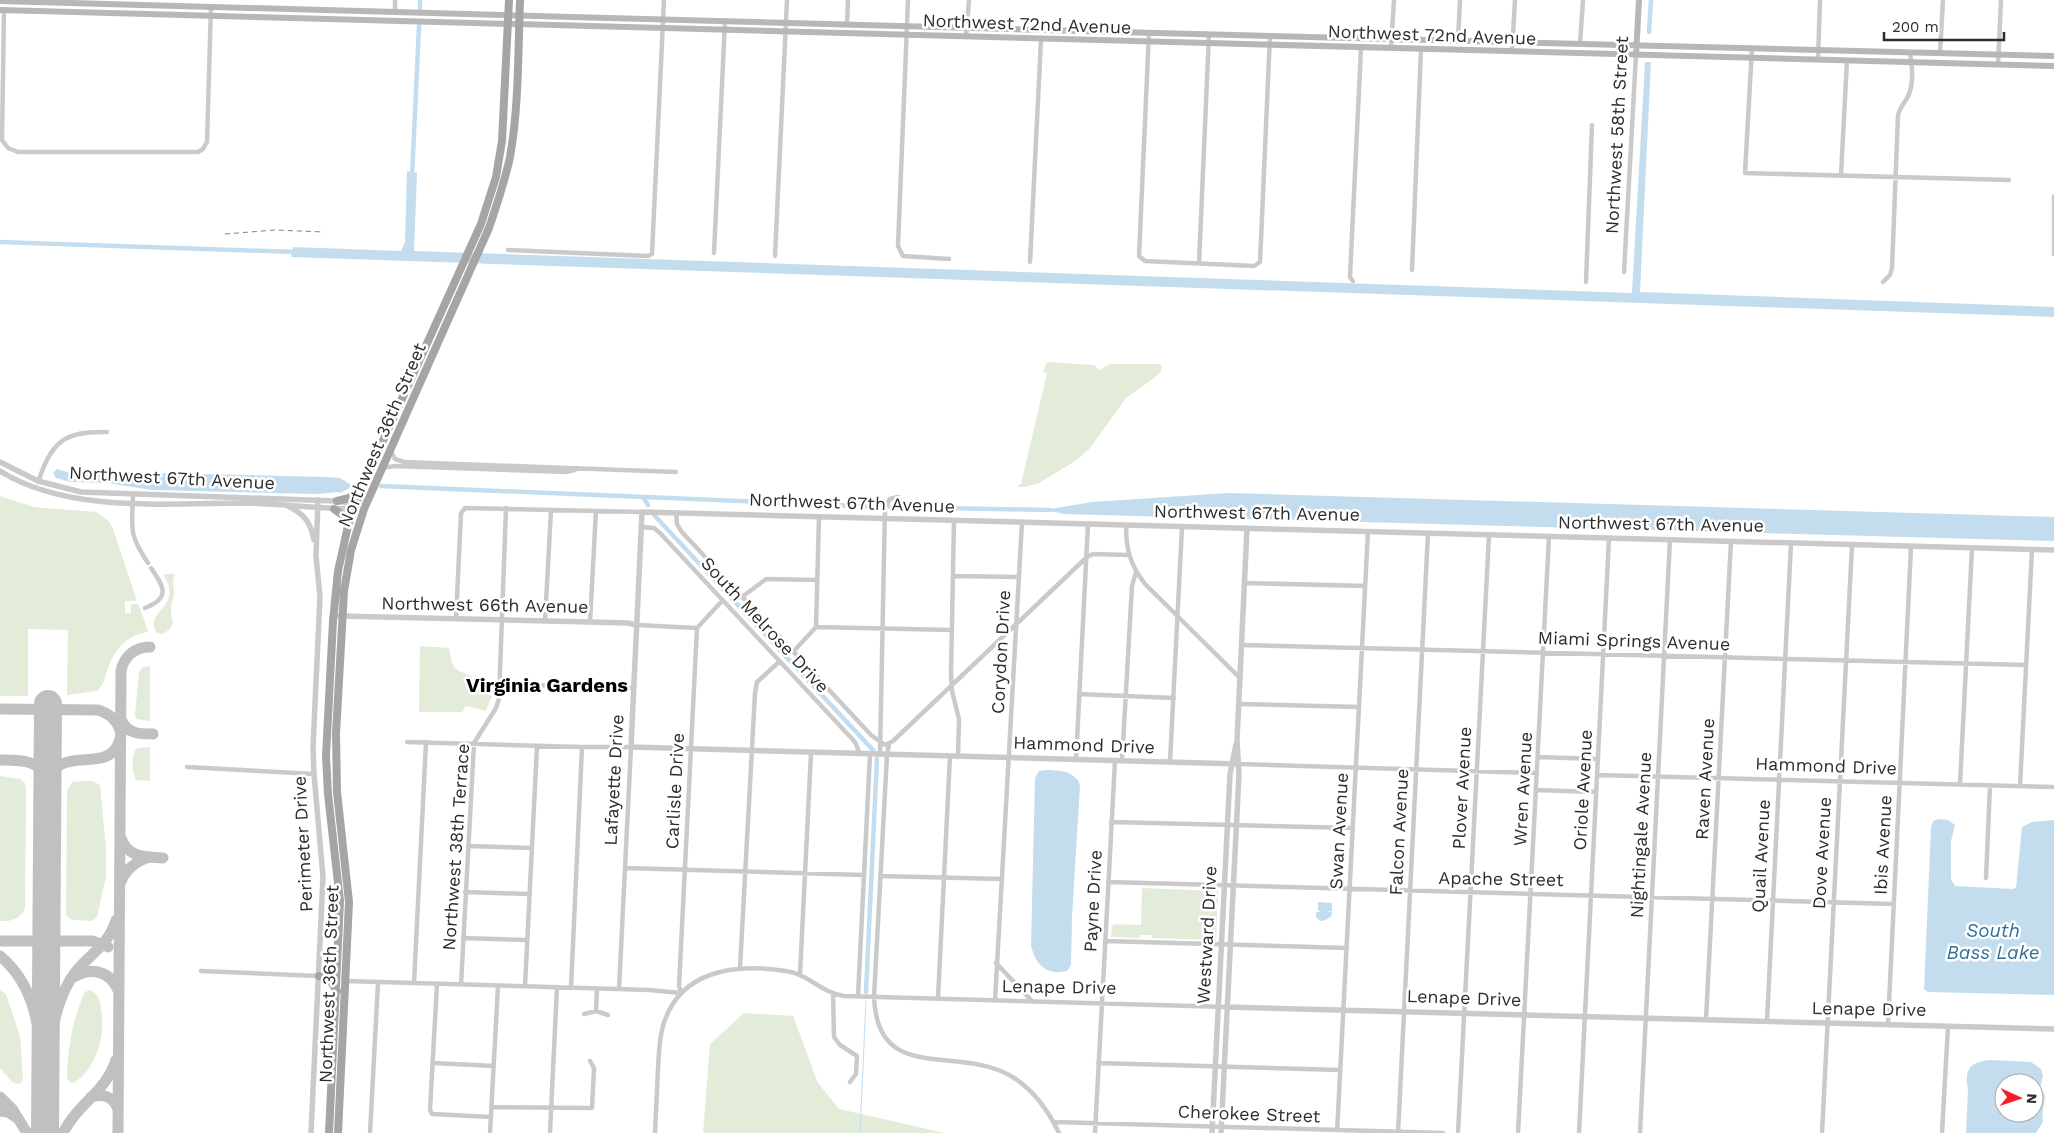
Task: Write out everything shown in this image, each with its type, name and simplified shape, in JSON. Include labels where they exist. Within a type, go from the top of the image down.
[{"type":"main road","name":"Northwest 36th Street","points":[[330,1133],[338,964],[339,885],[328,794],[327,742],[333,615],[337,576],[348,526],[355,507],[489,201],[500,158],[504,121],[509,0]]},
{"type":"main road","name":"Northwest 36th Street","points":[[338,1133],[346,982],[348,884],[337,792],[336,742],[342,616],[349,558],[364,508],[483,241],[498,202],[510,158],[516,105],[520,0]]},
{"type":"main road","name":"Northwest 58th Street","points":[[1636,55],[1639,0]]},
{"type":"main road","name":"Northwest 72nd Avenue","points":[[0,1],[64,1],[1074,31],[2054,56]]},
{"type":"main road","points":[[184,6],[191,16]]},
{"type":"main road","points":[[298,9],[298,19]]},
{"type":"main road","name":"Northwest 72nd Avenue","points":[[2,10],[1041,40],[2054,66]]},
{"type":"main road","points":[[847,24],[850,31],[854,34]]},
{"type":"main road","points":[[1066,40],[1071,37],[1074,31]]},
{"type":"main road","points":[[348,526],[336,505],[349,498],[364,485]]},
{"type":"main road","points":[[327,742],[336,742]]},
{"type":"main road","points":[[339,885],[348,884]]},
{"type":"main road","points":[[319,976],[330,972],[338,964]]},
{"type":"main road","points":[[319,976],[329,979],[337,991]]},
{"type":"main road","points":[[331,1103],[340,1103]]},
{"type":"street","points":[[395,0],[395,12]]},
{"type":"street","points":[[508,250],[648,256],[652,254],[664,0]]},
{"type":"street","points":[[775,256],[786,0]]},
{"type":"street","points":[[847,24],[848,0]]},
{"type":"street","points":[[908,0],[898,246],[903,256],[949,259]]},
{"type":"street","points":[[966,37],[968,0]]},
{"type":"street","points":[[1392,48],[1394,0]]},
{"type":"street","points":[[1458,40],[1460,0]]},
{"type":"street","points":[[1512,52],[1515,0]]},
{"type":"street","points":[[1580,44],[1583,0]]},
{"type":"street","points":[[1818,60],[1820,0]]},
{"type":"street","points":[[1940,53],[1943,0]]},
{"type":"street","points":[[1998,65],[2001,0]]},
{"type":"street","points":[[64,1],[64,12]]},
{"type":"street","points":[[2,10],[2,140],[8,148],[24,152],[198,152],[203,149],[207,142],[211,6]]},
{"type":"street","points":[[714,253],[725,20]]},
{"type":"street","points":[[1149,32],[1139,256],[1141,260],[1254,266],[1260,262],[1270,35]]},
{"type":"street","points":[[1199,263],[1209,34]]},
{"type":"street","points":[[1030,262],[1041,40]]},
{"type":"street","points":[[1353,280],[1350,277],[1360,48]]},
{"type":"street","points":[[1752,48],[1745,173],[2009,180]]},
{"type":"street","points":[[1412,270],[1421,49]]},
{"type":"street","points":[[1883,282],[1890,275],[1892,268],[1898,115],[1900,107],[1910,92],[1910,53]]},
{"type":"street","name":"Northwest 58th Street","points":[[1624,272],[1636,55]]},
{"type":"street","points":[[1841,175],[1847,60]]},
{"type":"street","points":[[1586,282],[1592,125]]},
{"type":"street","points":[[2054,196],[2054,254]]},
{"type":"street","points":[[36,488],[49,454],[65,439],[81,432],[107,432]]},
{"type":"street","points":[[390,450],[395,460],[404,462],[676,472]]},
{"type":"street","name":"Northwest 67th Avenue","points":[[0,462],[38,481],[81,492],[318,500],[336,505],[364,508]]},
{"type":"street","points":[[382,468],[395,466],[566,472],[579,469]]},
{"type":"street","name":"Northwest 67th Avenue","points":[[0,471],[36,488],[75,499],[285,505],[318,508],[336,505]]},
{"type":"street","points":[[133,494],[132,535],[162,584],[163,593],[157,603],[145,608]]},
{"type":"street","points":[[898,497],[887,501],[884,519],[880,732],[883,754],[874,1010],[879,1027],[888,1041],[900,1052],[918,1057],[972,1062],[1004,1072],[1032,1092],[1043,1105],[1059,1133]]},
{"type":"street","points":[[316,546],[318,500]]},
{"type":"street","points":[[285,505],[302,514],[308,520],[316,546]]},
{"type":"street","name":"Northwest 67th Avenue","points":[[456,619],[461,513],[469,507],[2054,550]]},
{"type":"street","name":"Northwest 38th Terrace","points":[[461,985],[474,743],[498,704],[506,508]]},
{"type":"street","points":[[545,621],[551,510]]},
{"type":"street","points":[[590,622],[596,511]]},
{"type":"street","name":"Lafayette Drive","points":[[619,989],[642,512]]},
{"type":"street","points":[[676,513],[677,524],[681,531],[742,598],[871,736],[880,743],[889,744]]},
{"type":"street","points":[[793,652],[816,627],[819,516]]},
{"type":"street","points":[[954,521],[952,691],[959,718],[958,757]]},
{"type":"street","name":"Corydon Drive","points":[[995,1000],[1022,522]]},
{"type":"street","points":[[1076,760],[1088,524]]},
{"type":"street","points":[[1126,525],[1126,545],[1136,572],[1177,616],[1240,678]]},
{"type":"street","name":"South Melrose Drive","points":[[641,527],[658,530],[855,742],[860,754]]},
{"type":"street","points":[[1170,762],[1182,527]]},
{"type":"street","name":"Westward Drive","points":[[1221,1130],[1239,764],[1237,740],[1247,528]]},
{"type":"street","name":"Swan Avenue","points":[[1337,1132],[1368,531]]},
{"type":"street","name":"Falcon Avenue","points":[[1398,1132],[1428,533]]},
{"type":"street","name":"Plover Avenue","points":[[1458,1133],[1472,892],[1476,771],[1489,535]]},
{"type":"street","name":"Wren Avenue","points":[[1518,1133],[1549,536]]},
{"type":"street","name":"Oriole Avenue","points":[[1579,1133],[1610,538]]},
{"type":"street","name":"Nightingale Avenue","points":[[1640,1133],[1670,539]]},
{"type":"street","name":"Raven Avenue","points":[[1706,1019],[1731,541]]},
{"type":"street","name":"Quail Avenue","points":[[1767,1021],[1791,543]]},
{"type":"street","name":"Dove Avenue","points":[[1822,1133],[1852,545]]},
{"type":"street","name":"Perimeter Drive","points":[[311,1133],[323,877],[313,747],[320,613],[316,546]]},
{"type":"street","name":"Ibis Avenue","points":[[1888,1024],[1911,547]]},
{"type":"street","points":[[1960,784],[1972,548]]},
{"type":"street","points":[[2020,786],[2032,549]]},
{"type":"street","points":[[883,754],[889,744],[1087,557],[1093,554],[1129,555]]},
{"type":"street","points":[[1122,761],[1132,586],[1136,572]]},
{"type":"street","points":[[953,576],[1019,577]]},
{"type":"street","points":[[742,598],[766,579],[817,580]]},
{"type":"street","points":[[1245,583],[1365,586]]},
{"type":"street","points":[[636,625],[697,628],[722,601]]},
{"type":"street","name":"Northwest 66th Avenue","points":[[333,615],[636,625]]},
{"type":"street","points":[[816,627],[952,630]]},
{"type":"street","name":"Carlisle Drive","points":[[681,993],[684,870],[697,628]]},
{"type":"street","name":"Miami Springs Avenue","points":[[1242,645],[1423,648],[2026,665]]},
{"type":"street","points":[[740,968],[756,687],[757,682],[779,662]]},
{"type":"street","points":[[499,684],[634,688]]},
{"type":"street","points":[[1079,694],[1174,698]]},
{"type":"street","points":[[1239,704],[1359,707]]},
{"type":"street","points":[[871,736],[877,735],[880,732]]},
{"type":"street","name":"Westward Drive","points":[[1212,1130],[1231,764],[1237,740]]},
{"type":"street","points":[[407,742],[631,747]]},
{"type":"street","points":[[414,983],[426,742]]},
{"type":"street","points":[[525,986],[537,746]]},
{"type":"street","points":[[570,988],[582,747]]},
{"type":"street","name":"Hammond Drive","points":[[631,747],[1537,773]]},
{"type":"street","points":[[800,974],[811,752]]},
{"type":"street","points":[[858,996],[870,754]]},
{"type":"street","points":[[938,998],[950,756]]},
{"type":"street","points":[[1538,757],[1598,758]]},
{"type":"street","name":"Payne Drive","points":[[1095,1133],[1115,761]]},
{"type":"street","points":[[187,767],[314,774]]},
{"type":"street","name":"Hammond Drive","points":[[1597,775],[2054,787]]},
{"type":"street","points":[[1986,878],[1990,785]]},
{"type":"street","points":[[1536,790],[1596,792]]},
{"type":"street","points":[[1111,822],[1353,828]]},
{"type":"street","points":[[468,846],[532,848]]},
{"type":"street","points":[[625,868],[864,875]]},
{"type":"street","points":[[880,876],[1002,879]]},
{"type":"street","name":"Apache Street","points":[[1108,882],[1894,904]]},
{"type":"street","points":[[466,892],[529,894]]},
{"type":"street","points":[[463,938],[527,940]]},
{"type":"street","points":[[1105,941],[1221,946],[1347,948]]},
{"type":"street","points":[[996,963],[1032,1001]]},
{"type":"street","points":[[655,1133],[661,1037],[667,1016],[681,993],[695,982],[710,974],[740,968],[786,971],[800,974],[833,995],[834,1037],[840,1045],[857,1056],[856,1074],[850,1082]]},
{"type":"street","points":[[201,971],[319,976]]},
{"type":"street","points":[[346,982],[619,989],[674,991],[681,993]]},
{"type":"street","points":[[370,1133],[378,983]]},
{"type":"street","points":[[437,984],[430,1110],[432,1114],[491,1117]]},
{"type":"street","points":[[490,1133],[498,986]]},
{"type":"street","points":[[550,1133],[557,987]]},
{"type":"street","points":[[596,1011],[597,989]]},
{"type":"street","name":"Lenape Drive","points":[[833,995],[2054,1029]]},
{"type":"street","points":[[584,1014],[596,1011],[608,1014]]},
{"type":"street","points":[[1942,1133],[1948,1026]]},
{"type":"street","points":[[492,1107],[592,1108],[594,1068],[590,1061]]},
{"type":"street","points":[[433,1063],[494,1066]]},
{"type":"street","points":[[1098,1063],[1340,1070]]},
{"type":"street","name":"Cherokee Street","points":[[1054,1122],[1212,1130],[1443,1133]]},
{"type":"green space","points":[[1049,362],[1094,365],[1100,370],[1110,364],[1159,364],[1162,366],[1158,375],[1126,398],[1090,448],[1077,460],[1039,483],[1019,487],[1047,373],[1043,372],[1046,364]]},
{"type":"green space","points":[[0,496],[34,507],[96,512],[109,521],[113,529],[137,601],[125,601],[125,613],[131,613],[131,604],[138,604],[148,630],[131,638],[120,647],[112,659],[103,684],[97,691],[67,695],[68,630],[28,629],[28,696],[0,696]]},
{"type":"green space","points":[[163,574],[175,574],[171,609],[173,623],[170,629],[163,634],[157,633],[154,625],[158,613],[167,602],[169,595],[168,586]]},
{"type":"green space","points":[[420,646],[449,648],[454,667],[472,676],[472,689],[492,696],[486,711],[466,706],[462,712],[419,712]]},
{"type":"green space","points":[[150,666],[150,721],[136,719],[135,714],[139,672],[143,667]]},
{"type":"green space","points":[[150,747],[150,781],[136,780],[133,764],[135,751],[137,748]]},
{"type":"green space","points":[[0,776],[20,779],[25,783],[26,790],[25,908],[21,915],[8,921],[0,921]]},
{"type":"green space","points":[[93,781],[100,785],[106,848],[106,877],[97,917],[92,921],[72,920],[66,915],[67,791],[72,782]]},
{"type":"green space","points":[[1142,888],[1218,891],[1216,940],[1152,938],[1152,935],[1140,935],[1140,938],[1111,937],[1114,924],[1141,925]]},
{"type":"green space","points":[[0,990],[6,994],[20,1036],[23,1079],[18,1084],[12,1082],[0,1068]]},
{"type":"green space","points":[[90,990],[97,995],[100,1003],[102,1019],[101,1040],[89,1068],[74,1083],[70,1082],[67,1078],[68,1056],[77,1013],[85,992]]},
{"type":"green space","points":[[744,1013],[793,1016],[818,1083],[839,1109],[945,1133],[703,1133],[710,1044]]},
{"type":"water","points":[[1645,62],[1651,62],[1640,292],[2054,307],[2054,317],[291,257],[293,247],[401,251],[405,242],[407,171],[417,173],[414,251],[1632,293]]},
{"type":"water","points":[[57,469],[67,472],[326,477],[340,478],[353,486],[340,493],[316,494],[152,490],[107,483],[71,482],[56,478],[53,473]]},
{"type":"water","points":[[1228,493],[2054,517],[2054,541],[1064,514],[1045,510],[1092,502]]},
{"type":"water","points":[[1039,771],[1066,772],[1078,780],[1080,785],[1071,965],[1067,971],[1060,972],[1053,972],[1043,967],[1035,958],[1031,945],[1035,778]]},
{"type":"water","name":"South Bass Lake","points":[[1938,819],[1948,820],[1955,825],[1951,841],[1951,879],[1955,886],[2013,889],[2016,888],[2022,827],[2032,822],[2054,820],[2054,995],[1928,992],[1924,989],[1931,828],[1933,821]]},
{"type":"water","points":[[1318,902],[1332,903],[1332,911],[1327,912],[1332,912],[1331,917],[1324,921],[1320,921],[1316,917],[1316,912],[1323,912],[1318,911]]},
{"type":"water","points":[[1990,1060],[2031,1062],[2041,1069],[2042,1073],[1994,1073],[1994,1123],[2042,1123],[2036,1133],[1966,1133],[1967,1076],[1970,1068],[1978,1063]]},
{"type":"waterway","points":[[420,0],[420,8]]},
{"type":"waterway","points":[[1649,32],[1651,0]]},
{"type":"waterway","points":[[412,177],[419,26]]},
{"type":"waterway","points":[[0,242],[296,252]]},
{"type":"waterway","points":[[381,486],[880,507]]},
{"type":"waterway","points":[[643,497],[648,505]]},
{"type":"waterway","points":[[890,507],[1050,510]]},
{"type":"waterway","points":[[654,515],[873,750]]},
{"type":"waterway","points":[[866,992],[877,758]]},
{"type":"waterway","points":[[860,1133],[866,1001]]},
{"type":"taxiway","points":[[118,1133],[121,671],[122,666],[131,653],[145,647],[150,647]]},
{"type":"taxiway","points":[[0,709],[98,710],[107,714],[116,722],[121,735],[116,749],[107,756],[71,761],[60,765],[52,774],[47,790]]},
{"type":"taxiway","points":[[121,719],[127,728],[134,732],[153,734]]},
{"type":"taxiway","points":[[0,760],[23,761],[36,766],[45,776],[47,785]]},
{"type":"taxiway","points":[[121,838],[124,845],[133,853],[144,857],[163,858]]},
{"type":"taxiway","points":[[120,884],[125,874],[132,867],[150,857]]},
{"type":"taxiway","points":[[45,1128],[52,1033],[62,997],[76,972],[107,939],[116,920]]},
{"type":"taxiway","points":[[0,941],[93,941],[108,947]]},
{"type":"taxiway","points":[[0,956],[21,980],[28,993],[37,1022],[42,1068]]},
{"type":"taxiway","points":[[74,977],[87,972],[100,973],[111,979],[118,990]]},
{"type":"taxiway","points":[[63,1133],[76,1113],[106,1081],[116,1060]]},
{"type":"taxiway","points":[[0,1097],[13,1110],[27,1133]]},
{"type":"taxiway","points":[[91,1097],[108,1097],[114,1102],[118,1110]]},
{"type":"taxiway","points":[[0,1111],[8,1112],[17,1118]]},
{"type":"runway","points":[[45,1133],[48,704]]},
{"type":"railway","points":[[225,234],[275,230],[324,232]]},
{"type":"district","name":"Virginia Gardens","points":[[547,685]]}]
